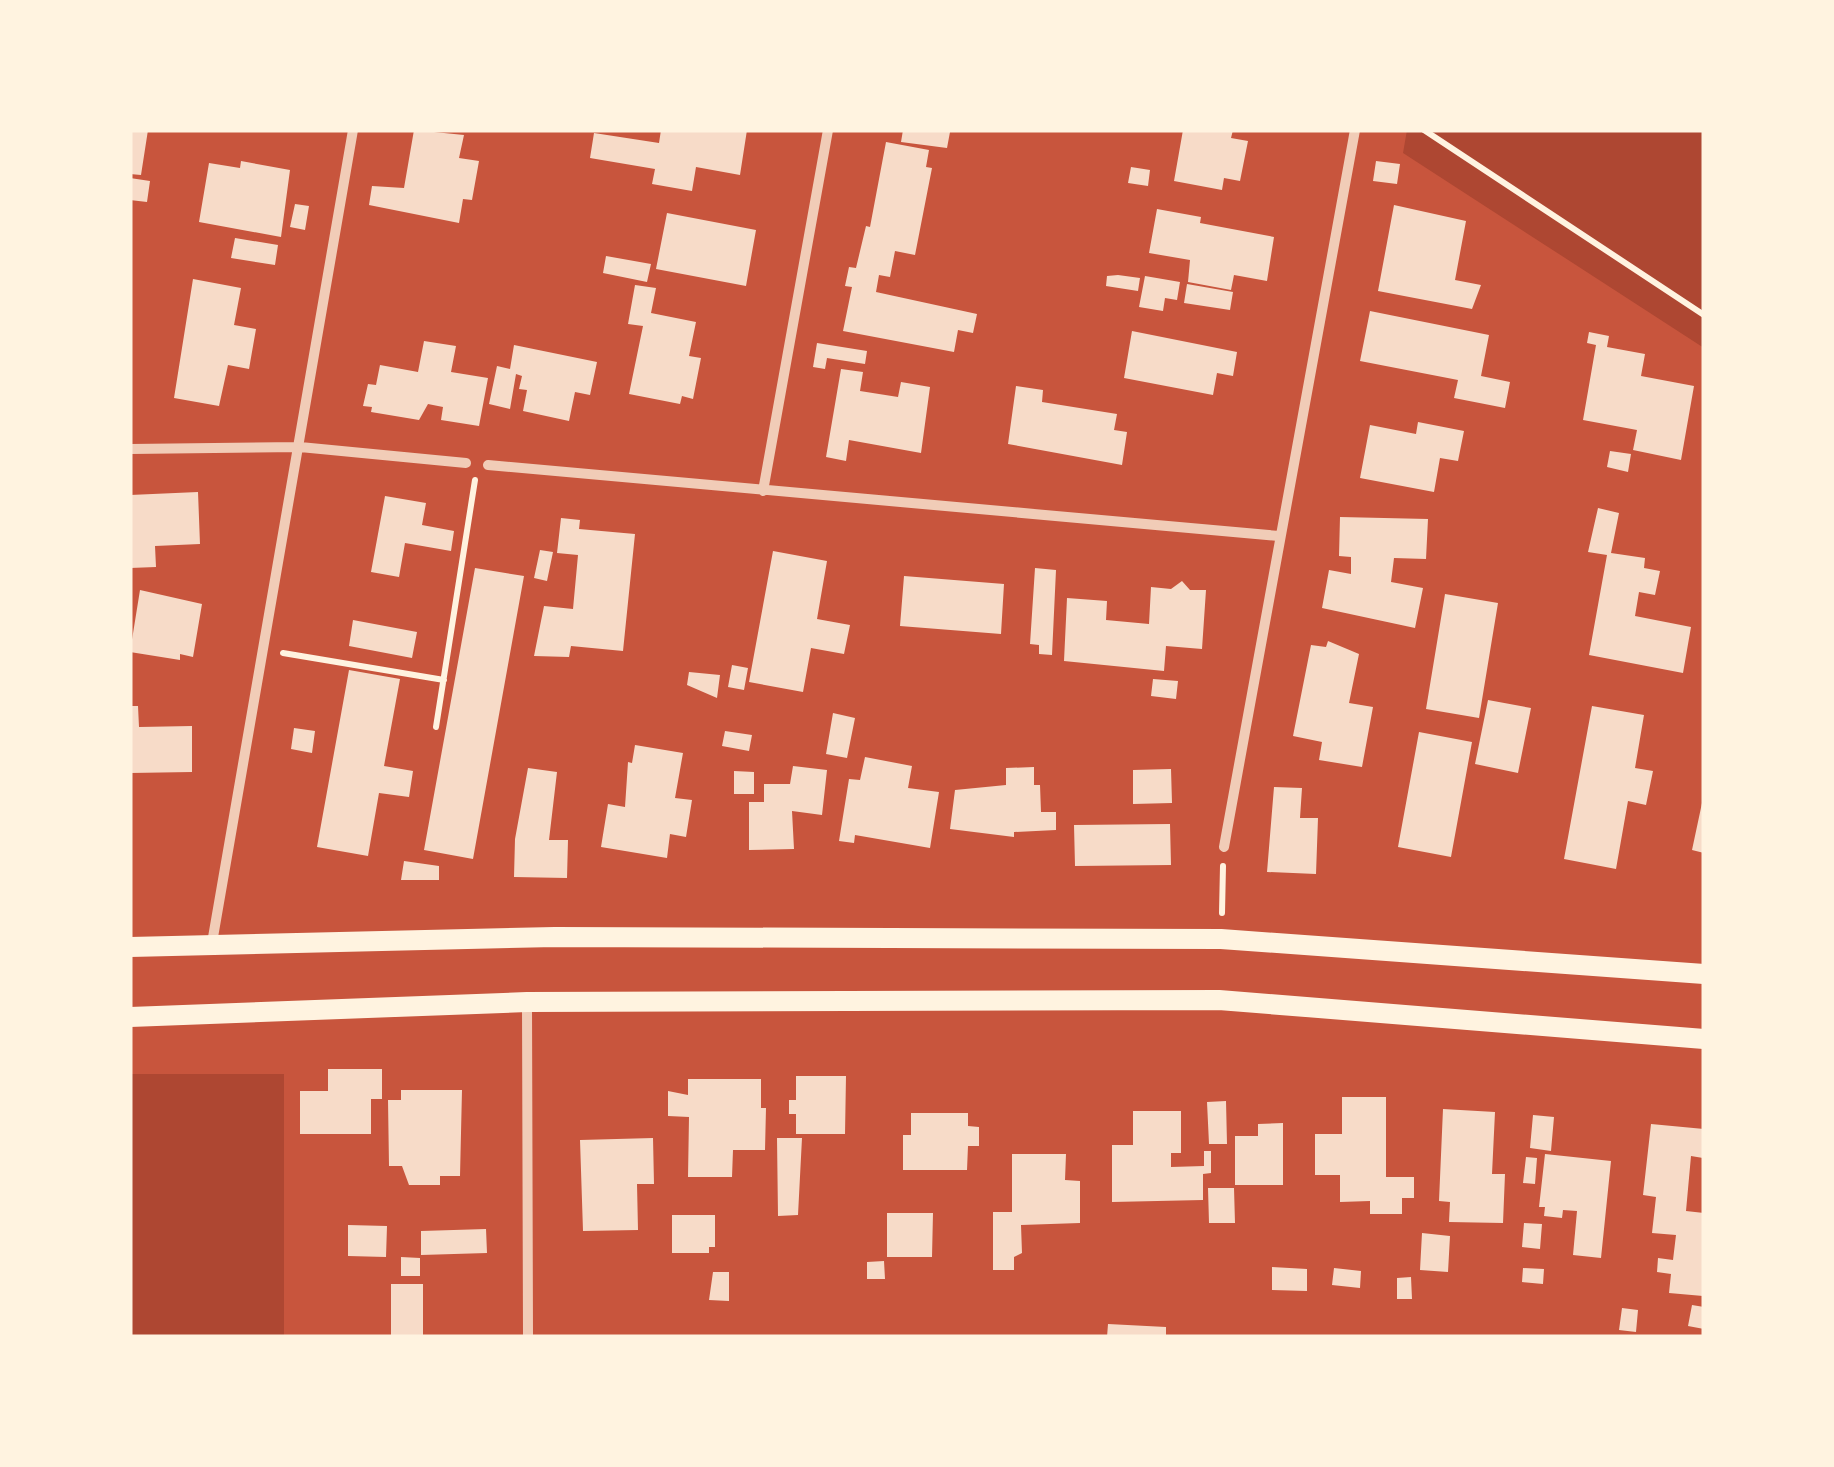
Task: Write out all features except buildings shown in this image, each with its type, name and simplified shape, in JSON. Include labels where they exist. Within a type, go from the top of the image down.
[{"type":"main road","points":[[130,947],[555,937],[1221,940],[1704,974]]},
{"type":"main road","points":[[130,1016],[527,1002],[1219,1000],[1704,1039]]},
{"type":"street","points":[[212,943],[266,650],[353,130]]},
{"type":"street","points":[[764,491],[828,130]]},
{"type":"street","points":[[1224,847],[1354,130]]},
{"type":"street","points":[[130,449],[300,447],[1279,536]]},
{"type":"street","points":[[527,1002],[528,1337]]},
{"type":"path","points":[[1429,131],[1704,315]]},
{"type":"path","points":[[436,728],[477,464]]},
{"type":"path","points":[[266,650],[444,680]]},
{"type":"path","points":[[1221,940],[1224,847]]},
{"type":"shaded area","points":[[1407,130],[1704,130],[1704,348],[1403,153]]},
{"type":"shaded area","points":[[130,1074],[284,1074],[284,1337],[130,1337]]}]
